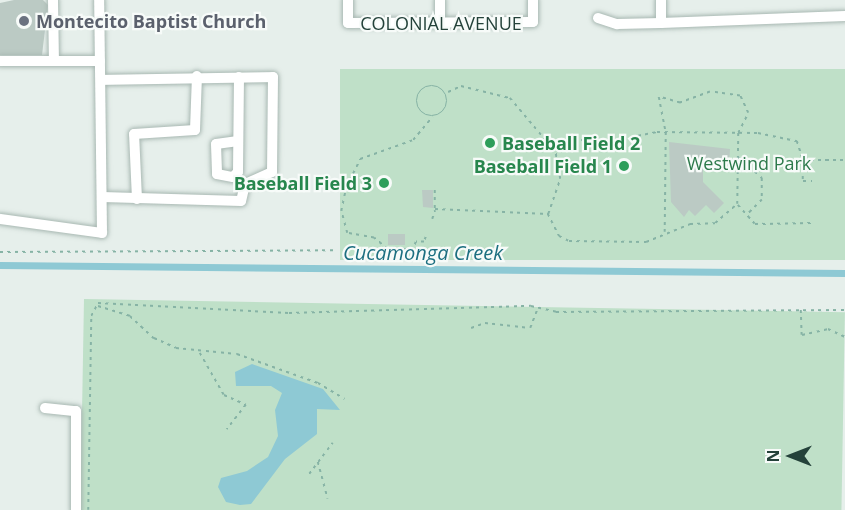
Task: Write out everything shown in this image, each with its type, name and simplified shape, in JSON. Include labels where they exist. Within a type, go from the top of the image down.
[{"type":"street","points":[[53,0],[54,61]]},
{"type":"street","points":[[0,219],[102,233],[99,0]]},
{"type":"street","name":"COLONIAL AVENUE","points":[[348,0],[348,23],[533,22],[533,0]]},
{"type":"street","points":[[440,0],[440,23]]},
{"type":"street","points":[[661,0],[661,23]]},
{"type":"street","points":[[598,18],[617,24],[845,15]]},
{"type":"street","points":[[0,61],[54,61],[101,70],[197,76],[273,77],[270,176],[245,184],[238,202],[102,197]]},
{"type":"street","points":[[137,199],[134,134],[195,130],[197,76]]},
{"type":"street","points":[[238,141],[239,77]]},
{"type":"street","points":[[45,408],[76,411],[76,510]]},
{"type":"path","points":[[432,117],[420,111],[420,93],[433,87],[448,92],[461,86],[510,98],[525,110],[542,139],[554,144],[574,139],[601,143],[666,132],[738,133],[797,141],[803,160],[803,181],[812,181]]},
{"type":"path","points":[[426,237],[424,242],[416,242],[413,250],[387,249],[374,238],[347,233],[341,211],[351,173],[360,159],[413,140],[432,117],[445,110],[448,92]]},
{"type":"path","points":[[664,232],[666,132],[659,97],[680,102],[710,92],[740,96],[747,109],[748,118],[738,133],[737,204],[755,224],[812,223]]},
{"type":"path","points":[[548,214],[560,179],[554,144]]},
{"type":"path","points":[[738,156],[762,178],[762,200],[747,214]]},
{"type":"path","points":[[803,160],[845,160]]},
{"type":"path","points":[[432,219],[435,210],[435,190]]},
{"type":"path","points":[[548,214],[565,241],[646,242],[664,232],[690,224],[715,224],[737,204]]},
{"type":"path","points":[[435,210],[548,214]]},
{"type":"path","points":[[0,252],[334,250]]},
{"type":"path","points":[[97,306],[139,303],[289,313],[538,308],[556,312],[845,310]]},
{"type":"path","points":[[97,306],[130,316],[162,343],[200,352],[237,354],[318,383],[345,399]]},
{"type":"path","points":[[88,510],[91,316],[97,306]]},
{"type":"path","points":[[471,328],[485,323],[530,328],[538,308]]},
{"type":"path","points":[[801,310],[802,335],[828,329],[845,337]]},
{"type":"path","points":[[200,352],[224,395],[246,405],[227,429]]},
{"type":"path","points":[[309,474],[332,443]]},
{"type":"path","points":[[318,462],[328,499]]},
{"type":"green space","name":"Westwind Park","points":[[340,69],[845,69],[845,260],[340,260]]},
{"type":"green space","points":[[84,299],[845,312],[841,510],[80,510]]},
{"type":"water","points":[[252,364],[323,389],[340,410],[317,409],[317,434],[285,459],[251,504],[240,505],[226,502],[218,487],[221,478],[247,471],[268,457],[278,436],[275,410],[282,393],[271,386],[236,386],[235,372]]},
{"type":"building","name":"Montecito Baptist Church","points":[[14,0],[43,0],[48,5],[42,55],[0,55],[0,3]]},
{"type":"building","points":[[669,142],[730,149],[729,165],[703,169],[703,182],[724,203],[714,213],[706,205],[695,216],[689,210],[684,217],[671,202]]},
{"type":"building","points":[[422,190],[433,190],[433,208],[423,207]]},
{"type":"building","points":[[388,234],[405,234],[405,245],[388,245]]},
{"type":"waterway","name":"Cucamonga Creek","points":[[0,265],[845,273]]},
{"type":"place","name":"Montecito Baptist Church","points":[[24,21]]},
{"type":"place","name":"Baseball Field 2","points":[[490,143]]},
{"type":"place","name":"Baseball Field 1","points":[[624,166]]},
{"type":"place","name":"Baseball Field 3","points":[[384,183]]}]
